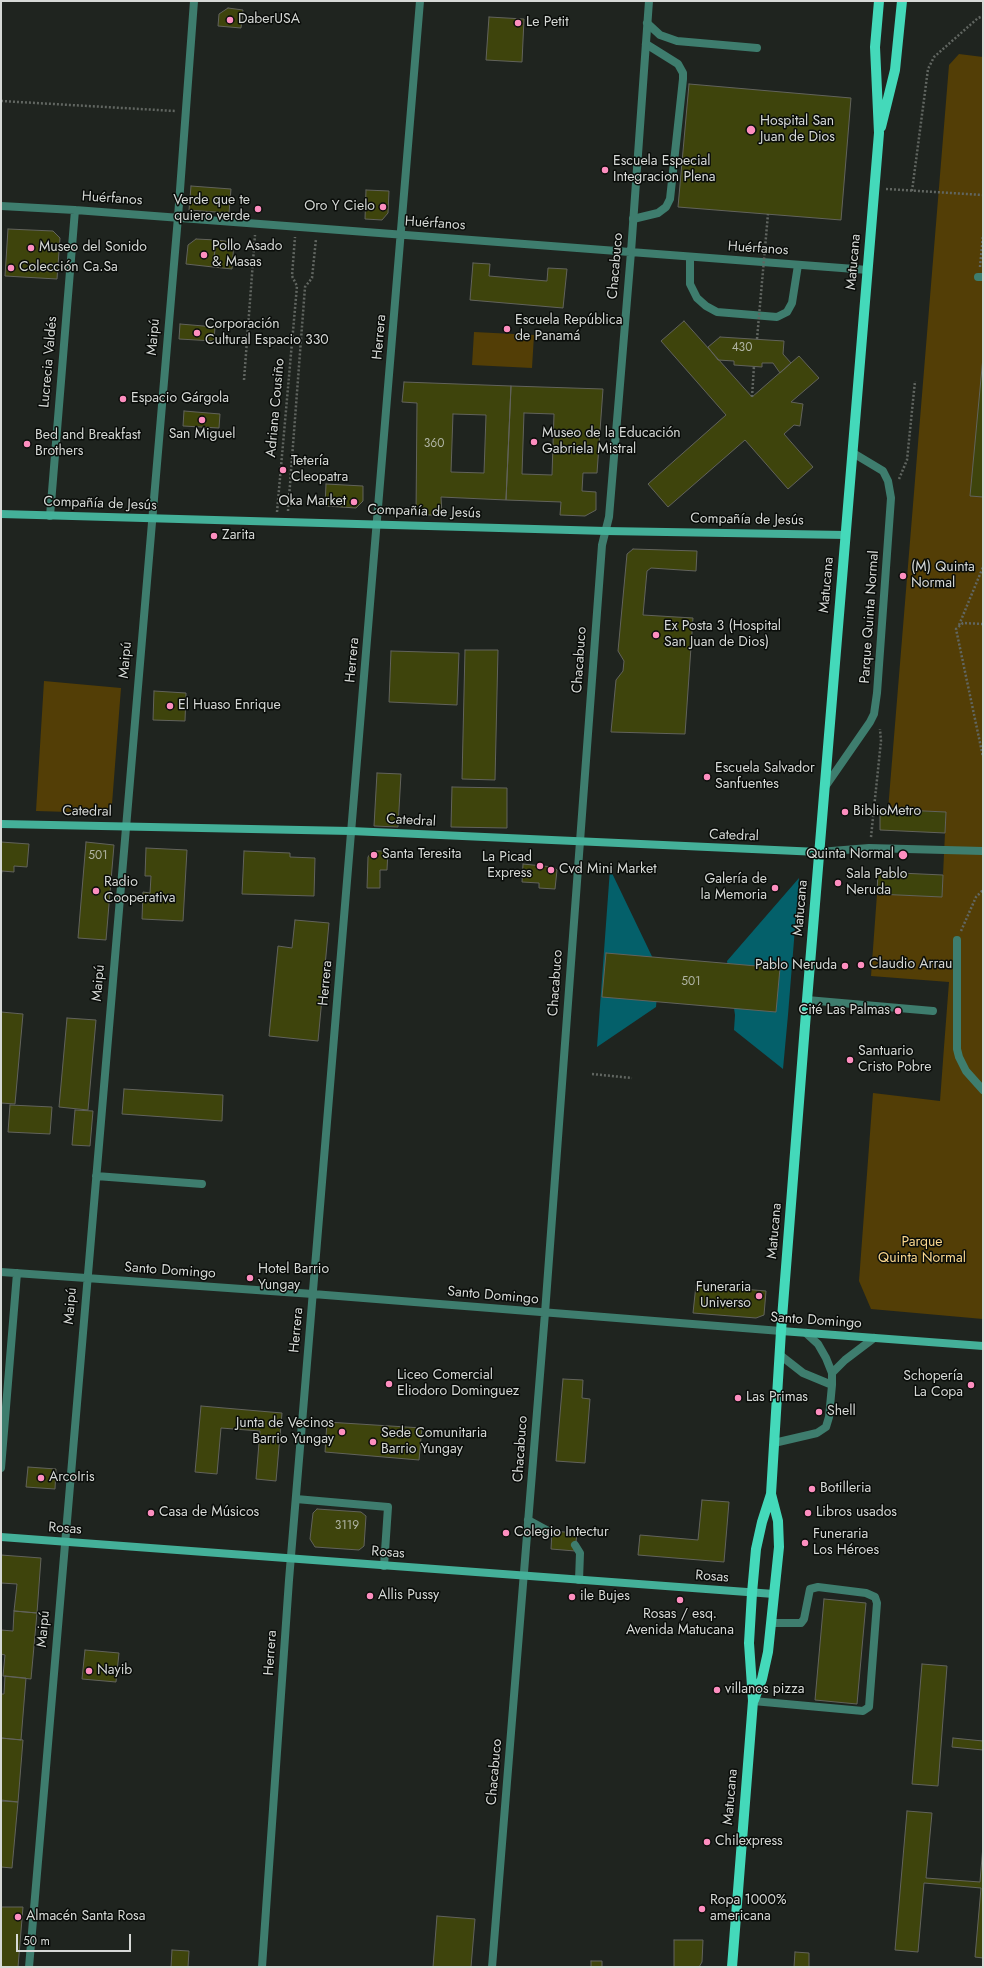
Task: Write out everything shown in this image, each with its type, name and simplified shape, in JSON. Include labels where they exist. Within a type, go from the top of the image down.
[{"type":"main road","name":"Matucana","points":[[732,1967],[753,1702],[749,1643],[752,1593],[756,1549],[762,1522],[771,1494],[781,1331],[807,1000],[879,132],[875,47],[879,1]]},
{"type":"main road","name":"Matucana","points":[[879,132],[895,70],[902,1]]},
{"type":"main road","name":"Matucana","points":[[753,1702],[766,1666],[774,1594],[779,1534],[776,1507],[771,1494]]},
{"type":"street","name":"Maipú","points":[[29,1967],[178,217],[194,1]]},
{"type":"street","name":"Herrera","points":[[262,1967],[290,1558],[420,1]]},
{"type":"street","name":"Chacabuco","points":[[492,1967],[545,1313],[602,545],[609,517],[631,252],[649,1]]},
{"type":"street","points":[[647,23],[660,35],[677,41],[757,48]]},
{"type":"street","points":[[633,219],[658,213],[666,207],[670,199],[683,79],[683,73],[678,64],[646,44]]},
{"type":"street","name":"Huérfanos","points":[[1,206],[178,217],[868,270]]},
{"type":"street","name":"Lucrecia Valdés","points":[[50,516],[75,210]]},
{"type":"street","points":[[690,256],[690,284],[697,298],[706,306],[717,312],[762,316],[777,317],[787,312],[792,303],[798,265]]},
{"type":"street","name":"Parque Quinta Normal","points":[[825,786],[865,731],[874,714],[876,704],[891,498],[888,481],[883,471],[853,453]]},
{"type":"street","name":"Compañía de Jesús","points":[[1,514],[846,535]]},
{"type":"street","name":"Catedral","points":[[1,824],[351,831],[580,843],[819,852]]},
{"type":"street","points":[[819,852],[869,848],[983,852]]},
{"type":"street","points":[[957,940],[957,1049],[966,1071],[983,1090]]},
{"type":"street","points":[[807,1000],[933,1011]]},
{"type":"street","points":[[96,1176],[202,1184]]},
{"type":"street","name":"Santo Domingo","points":[[1,1272],[313,1294],[983,1346]]},
{"type":"street","points":[[1,1468],[18,1273]]},
{"type":"street","points":[[774,1443],[817,1433],[826,1427],[829,1417],[832,1373],[818,1344],[806,1333]]},
{"type":"street","points":[[832,1373],[859,1348],[874,1338]]},
{"type":"street","points":[[780,1355],[803,1372],[832,1385]]},
{"type":"street","points":[[296,1499],[388,1507],[384,1566]]},
{"type":"street","points":[[528,1520],[552,1533]]},
{"type":"street","name":"Rosas","points":[[1,1537],[774,1594]]},
{"type":"street","points":[[575,1545],[580,1553],[579,1580]]},
{"type":"street","points":[[753,1702],[863,1711],[869,1707],[877,1603],[875,1597],[866,1594],[818,1587],[810,1589],[804,1620],[801,1622],[771,1623]]},
{"type":"path","points":[[912,190],[928,69],[934,57],[978,18],[983,16]]},
{"type":"path","points":[[1,101],[175,111]]},
{"type":"path","points":[[884,188],[983,196]]},
{"type":"path","points":[[757,339],[768,214]]},
{"type":"path","name":"Adriana Cousiño","points":[[277,521],[297,286],[292,276],[296,226]]},
{"type":"path","name":"Adriana Cousiño","points":[[287,522],[305,287],[312,278],[317,228]]},
{"type":"path","points":[[981,277],[983,235]]},
{"type":"path","points":[[244,380],[254,246]]},
{"type":"path","points":[[752,398],[754,366]]},
{"type":"path","points":[[891,498],[907,460],[915,381]]},
{"type":"path","points":[[983,567],[956,629],[983,757]]},
{"type":"path","points":[[958,626],[963,624],[983,624]]},
{"type":"path","points":[[869,848],[881,741],[879,726]]},
{"type":"path","points":[[957,940],[976,897],[983,890]]},
{"type":"path","points":[[592,1074],[632,1078]]},
{"type":"green space","name":"Parque Quinta Normal","points":[[959,54],[983,57],[983,1319],[871,1309],[859,1281],[873,1093],[940,1101],[949,982],[871,976],[877,894],[942,896],[946,812],[888,810],[949,65]]},
{"type":"green space","points":[[474,332],[534,335],[532,368],[472,365]]},
{"type":"green space","points":[[44,681],[121,688],[112,804],[104,813],[36,811]]},
{"type":"water","points":[[610,869],[659,971],[656,1007],[597,1047]]},
{"type":"water","points":[[799,878],[783,1069],[734,1030],[735,1015],[727,961]]},
{"type":"building","name":"DaberUSA","points":[[228,8],[243,10],[241,28],[218,26],[219,14]]},
{"type":"building","points":[[489,17],[524,19],[522,62],[486,60]]},
{"type":"building","points":[[689,84],[851,98],[841,220],[678,207]]},
{"type":"building","points":[[191,186],[231,189],[229,213],[189,210]]},
{"type":"building","points":[[366,190],[389,191],[388,213],[382,220],[365,219]]},
{"type":"building","points":[[8,229],[53,231],[60,238],[57,279],[5,276]]},
{"type":"building","points":[[196,239],[216,240],[213,267],[186,264],[188,245]]},
{"type":"building","points":[[216,240],[234,242],[232,269],[213,267]]},
{"type":"building","points":[[473,263],[490,264],[489,276],[547,281],[548,268],[567,269],[563,308],[470,300]]},
{"type":"building","points":[[684,321],[752,397],[799,356],[819,378],[791,402],[803,404],[800,426],[794,425],[784,434],[813,467],[788,489],[745,440],[668,507],[648,484],[726,415],[661,341]]},
{"type":"building","name":"Corporación Cultural Espacio 330","points":[[180,324],[215,327],[214,341],[179,339]]},
{"type":"building","points":[[720,337],[784,341],[783,354],[791,363],[780,373],[773,363],[762,363],[762,367],[734,365],[734,361],[718,360],[708,347]]},
{"type":"building","points":[[983,357],[983,497],[970,496]]},
{"type":"building","points":[[404,382],[511,386],[506,500],[441,497],[442,515],[416,515],[417,403],[402,402]],"holes":[[[453,414],[486,415],[484,473],[451,472]]]},
{"type":"building","points":[[511,386],[603,389],[597,473],[583,473],[582,491],[596,492],[596,510],[585,516],[560,515],[561,502],[506,500]],"holes":[[[524,413],[554,414],[552,475],[522,474]]]},
{"type":"building","name":"San Miguel","points":[[184,411],[220,414],[219,428],[183,426]]},
{"type":"building","points":[[326,484],[363,486],[363,501],[356,508],[325,506]]},
{"type":"building","name":"Ex Posta 3 (Hospital San Juan de Dios)","points":[[633,549],[697,551],[696,571],[651,568],[647,571],[643,615],[693,618],[685,734],[611,732],[616,680],[623,671],[624,661],[618,651],[627,554]]},
{"type":"building","points":[[465,650],[498,650],[495,780],[462,779]]},
{"type":"building","points":[[391,651],[459,653],[457,705],[389,702]]},
{"type":"building","name":"El Huaso Enrique","points":[[154,691],[186,693],[185,721],[153,720]]},
{"type":"building","points":[[377,773],[401,774],[398,827],[374,826]]},
{"type":"building","points":[[452,787],[507,788],[507,828],[451,827]]},
{"type":"building","points":[[880,809],[946,812],[945,833],[880,830]]},
{"type":"building","points":[[1,842],[29,844],[27,867],[14,866],[14,872],[2,871],[1,877]]},
{"type":"building","name":"Radio Cooperativa","points":[[86,842],[114,845],[106,940],[78,938]]},
{"type":"building","points":[[146,848],[187,850],[183,921],[142,919],[143,892],[150,893],[151,876],[145,876]]},
{"type":"building","points":[[244,851],[290,853],[290,857],[315,858],[314,896],[242,894]]},
{"type":"building","points":[[372,851],[388,851],[387,870],[380,870],[380,888],[367,888],[368,857]]},
{"type":"building","points":[[523,864],[553,867],[557,870],[555,889],[539,888],[539,883],[522,882]]},
{"type":"building","points":[[878,872],[943,875],[942,897],[877,894]]},
{"type":"building","points":[[295,920],[329,923],[318,1041],[269,1036],[278,946],[292,948]]},
{"type":"building","points":[[606,953],[780,968],[776,1012],[602,997]]},
{"type":"building","points":[[1,1012],[23,1014],[15,1104],[1,1103]]},
{"type":"building","points":[[67,1018],[96,1020],[88,1110],[59,1107]]},
{"type":"building","points":[[124,1089],[223,1095],[222,1121],[122,1114]]},
{"type":"building","points":[[10,1105],[52,1107],[50,1134],[8,1132]]},
{"type":"building","points":[[75,1110],[93,1111],[90,1146],[72,1145]]},
{"type":"building","points":[[696,1285],[766,1291],[764,1315],[756,1318],[693,1313]]},
{"type":"building","points":[[563,1379],[583,1380],[582,1398],[590,1399],[585,1463],[556,1461]]},
{"type":"building","points":[[201,1406],[282,1413],[276,1481],[256,1479],[260,1431],[221,1428],[217,1474],[195,1472]]},
{"type":"building","name":"Sede Comunitaria Barrio Yungay","points":[[327,1422],[422,1428],[419,1460],[325,1452]]},
{"type":"building","name":"ArcoIris","points":[[28,1467],[56,1469],[55,1489],[26,1487]]},
{"type":"building","points":[[702,1500],[729,1502],[724,1562],[638,1555],[640,1535],[698,1540]]},
{"type":"building","points":[[317,1509],[361,1512],[366,1516],[364,1546],[359,1550],[315,1547],[310,1539],[313,1513]]},
{"type":"building","points":[[552,1531],[577,1533],[575,1551],[551,1549]]},
{"type":"building","points":[[1,1555],[41,1558],[37,1613],[14,1611],[17,1584],[1,1583]]},
{"type":"building","points":[[824,1599],[866,1603],[857,1704],[815,1700]]},
{"type":"building","points":[[14,1611],[37,1613],[31,1679],[3,1676],[5,1655],[1,1654],[1,1630],[13,1631]]},
{"type":"building","points":[[85,1650],[119,1653],[116,1682],[82,1679]]},
{"type":"building","points":[[922,1664],[947,1666],[938,1786],[912,1784]]},
{"type":"building","points":[[5,1676],[26,1678],[21,1740],[1,1738],[1,1694],[4,1694]]},
{"type":"building","points":[[1,1738],[23,1740],[18,1802],[1,1800]]},
{"type":"building","points":[[953,1738],[983,1741],[983,1750],[952,1747]]},
{"type":"building","points":[[1,1801],[18,1802],[12,1868],[1,1867]]},
{"type":"building","points":[[907,1811],[932,1813],[926,1878],[980,1882],[983,1845],[983,1958],[975,1957],[981,1888],[924,1883],[918,1952],[895,1950]]},
{"type":"building","points":[[1,1907],[23,1907],[18,1967],[1,1967]]},
{"type":"building","points":[[437,1916],[475,1919],[471,1967],[433,1967]]},
{"type":"building","points":[[674,1940],[703,1940],[702,1962],[699,1967],[674,1967]]},
{"type":"building","points":[[172,1950],[189,1951],[188,1967],[171,1967]]},
{"type":"building","points":[[795,1952],[809,1953],[809,1967],[794,1967]]},
{"type":"building","points":[[591,1961],[602,1961],[602,1967],[591,1967]]},
{"type":"place","name":"DaberUSA","points":[[230,20]]},
{"type":"place","name":"Le Petit","points":[[518,23]]},
{"type":"place","name":"Hospital San Juan de Dios","points":[[751,130]]},
{"type":"place","name":"Escuela Especial Integracion Plena","points":[[605,170]]},
{"type":"place","name":"Oro Y Cielo","points":[[383,207]]},
{"type":"place","name":"Verde que te quiero verde","points":[[258,209]]},
{"type":"place","name":"Museo del Sonido","points":[[31,248]]},
{"type":"place","name":"Pollo Asado & Masas","points":[[204,255]]},
{"type":"place","name":"Colección Ca.Sa","points":[[11,268]]},
{"type":"place","name":"Escuela República de Panamá","points":[[507,329]]},
{"type":"place","name":"Corporación Cultural Espacio 330","points":[[197,333]]},
{"type":"place","name":"Espacio Gárgola","points":[[123,399]]},
{"type":"place","name":"San Miguel","points":[[202,420]]},
{"type":"place","name":"Museo de la Educación Gabriela Mistral","points":[[534,442]]},
{"type":"place","name":"Bed and Breakfast Brothers","points":[[27,444]]},
{"type":"place","name":"Tetería Cleopatra","points":[[283,470]]},
{"type":"place","name":"Oka Market","points":[[354,502]]},
{"type":"place","name":"Zarita","points":[[214,536]]},
{"type":"place","name":"(M) Quinta Normal","points":[[903,576]]},
{"type":"place","name":"Ex Posta 3 (Hospital San Juan de Dios)","points":[[656,635]]},
{"type":"place","name":"El Huaso Enrique","points":[[170,706]]},
{"type":"place","name":"Escuela Salvador Sanfuentes","points":[[707,777]]},
{"type":"place","name":"BiblioMetro","points":[[845,812]]},
{"type":"place","name":"Santa Teresita","points":[[374,855]]},
{"type":"place","name":"Quinta Normal","points":[[903,855]]},
{"type":"place","name":"La Picad Express","points":[[540,866]]},
{"type":"place","name":"Cvd Mini Market","points":[[551,870]]},
{"type":"place","name":"Sala Pablo Neruda","points":[[838,883]]},
{"type":"place","name":"Galería de la Memoria","points":[[775,888]]},
{"type":"place","name":"Radio Cooperativa","points":[[96,891]]},
{"type":"place","name":"Claudio Arrau","points":[[861,965]]},
{"type":"place","name":"Pablo Neruda","points":[[845,966]]},
{"type":"place","name":"Cité Las Palmas","points":[[898,1011]]},
{"type":"place","name":"Santuario Cristo Pobre","points":[[850,1060]]},
{"type":"place","name":"Hotel Barrio Yungay","points":[[250,1278]]},
{"type":"place","name":"Funeraria Universo","points":[[759,1296]]},
{"type":"place","name":"Liceo Comercial Eliodoro Dominguez","points":[[389,1384]]},
{"type":"place","name":"Schopería La Copa","points":[[971,1385]]},
{"type":"place","name":"Las Primas","points":[[738,1398]]},
{"type":"place","name":"Shell","points":[[819,1412]]},
{"type":"place","name":"Junta de Vecinos Barrio Yungay","points":[[342,1432]]},
{"type":"place","name":"Sede Comunitaria Barrio Yungay","points":[[373,1442]]},
{"type":"place","name":"ArcoIris","points":[[41,1478]]},
{"type":"place","name":"Botilleria","points":[[812,1489]]},
{"type":"place","name":"Casa de Músicos","points":[[151,1513]]},
{"type":"place","name":"Libros usados","points":[[808,1513]]},
{"type":"place","name":"Colegio Intectur","points":[[506,1533]]},
{"type":"place","name":"Funeraria Los Héroes","points":[[805,1543]]},
{"type":"place","name":"Allis Pussy","points":[[370,1596]]},
{"type":"place","name":"ile Bujes","points":[[572,1597]]},
{"type":"place","name":"Rosas / esq. Avenida Matucana","points":[[680,1600]]},
{"type":"place","name":"Nayib","points":[[89,1671]]},
{"type":"place","name":"villanos pizza","points":[[717,1690]]},
{"type":"place","name":"Chilexpress","points":[[707,1842]]},
{"type":"place","name":"Ropa 1000% americana","points":[[702,1909]]},
{"type":"place","name":"Almacén Santa Rosa","points":[[18,1917]]}]
